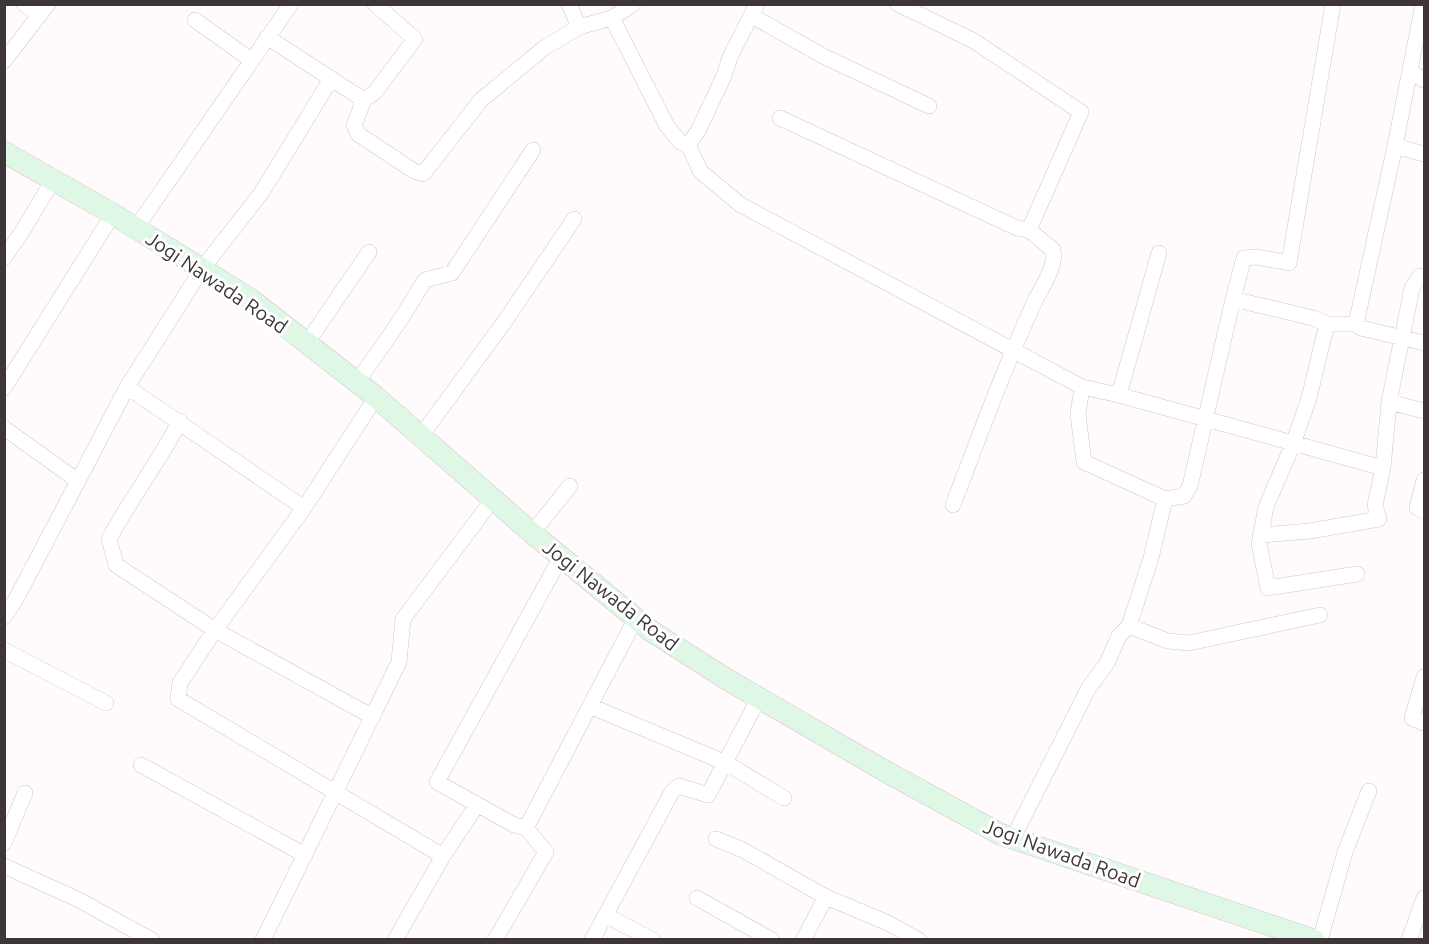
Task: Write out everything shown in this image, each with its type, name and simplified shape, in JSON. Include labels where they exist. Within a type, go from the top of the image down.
[{"type":"street","points":[[4,61],[44,10],[24,4]]},
{"type":"street","points":[[136,228],[291,4]]},
{"type":"street","points":[[375,4],[415,39],[375,92],[364,100],[354,125],[358,134],[414,171],[423,174],[481,100],[544,48],[579,27],[612,18],[633,4]]},
{"type":"street","points":[[569,4],[579,27]]},
{"type":"street","points":[[898,4],[974,41],[1081,112],[1029,230]]},
{"type":"street","points":[[1082,387],[1078,414],[1084,462],[1165,499],[1184,496],[1190,486],[1204,419],[1244,258],[1257,257],[1289,263],[1333,4]]},
{"type":"street","points":[[1356,324],[1423,4]]},
{"type":"street","points":[[688,145],[698,131],[724,76],[730,57],[755,10],[823,56],[929,106]]},
{"type":"street","points":[[612,18],[667,126],[680,142],[688,145],[701,172],[741,205],[1082,387],[1119,395],[1383,468]]},
{"type":"street","points":[[195,20],[251,60]]},
{"type":"street","points":[[267,38],[364,100]]},
{"type":"street","points":[[1410,72],[1425,80]]},
{"type":"street","points":[[4,617],[10,595],[78,481],[128,387],[202,269],[262,192],[331,79]]},
{"type":"street","points":[[780,118],[1017,228],[1029,230],[1048,244],[1054,255],[1049,272],[1012,351],[952,506]]},
{"type":"street","points":[[1395,146],[1425,154]]},
{"type":"street","points":[[357,382],[425,279],[452,273],[533,150]]},
{"type":"street","name":"Jogi Nawada Road","points":[[4,152],[113,214],[249,298],[376,397],[532,533],[651,632],[759,698],[1000,834],[1314,939]]},
{"type":"street","points":[[4,258],[53,180]]},
{"type":"street","points":[[4,388],[113,214]]},
{"type":"street","points":[[421,436],[505,321],[574,219]]},
{"type":"street","points":[[307,343],[369,252]]},
{"type":"street","points":[[1119,395],[1159,253]]},
{"type":"street","points":[[1261,535],[1310,531],[1379,519],[1375,505],[1383,468],[1389,402],[1412,288],[1420,276],[1425,277]]},
{"type":"street","points":[[1233,299],[1313,318],[1327,324],[1356,324],[1361,328],[1425,343]]},
{"type":"street","points":[[1327,324],[1309,398],[1293,444],[1266,507],[1259,544],[1268,588],[1357,574]]},
{"type":"street","points":[[128,387],[303,508]]},
{"type":"street","points":[[376,397],[303,508],[214,630],[180,683],[178,699],[443,856]]},
{"type":"street","points":[[1389,402],[1425,411]]},
{"type":"street","points":[[180,422],[163,453],[120,518],[110,539],[116,565],[214,630],[373,717]]},
{"type":"street","points":[[4,428],[78,481]]},
{"type":"street","points":[[1425,480],[1417,508],[1425,511]]},
{"type":"street","points":[[532,533],[570,486]]},
{"type":"street","points":[[263,939],[399,662],[404,619],[493,499]]},
{"type":"street","points":[[1013,838],[1088,689],[1107,663],[1119,636],[1129,626],[1151,558],[1165,499]]},
{"type":"street","points":[[495,939],[546,852],[526,828],[514,825],[437,782],[561,557]]},
{"type":"street","points":[[1129,626],[1168,641],[1189,643],[1320,615]]},
{"type":"street","points":[[526,828],[636,618]]},
{"type":"street","points":[[4,650],[106,703]]},
{"type":"street","points":[[1425,677],[1412,718],[1425,723]]},
{"type":"street","points":[[592,939],[672,792],[679,786],[708,795],[759,698]]},
{"type":"street","points":[[590,706],[726,763],[784,798]]},
{"type":"street","points":[[141,765],[305,855]]},
{"type":"street","points":[[1320,939],[1345,852],[1369,790]]},
{"type":"street","points":[[4,843],[25,793]]},
{"type":"street","points":[[395,939],[443,856],[477,805]]},
{"type":"street","points":[[716,839],[743,850],[826,897],[886,922],[919,939]]},
{"type":"street","points":[[4,866],[78,899],[152,939]]},
{"type":"street","points":[[803,939],[826,897]]},
{"type":"street","points":[[697,898],[772,939]]},
{"type":"street","points":[[1409,939],[1425,898]]},
{"type":"street","points":[[605,915],[652,939]]}]
